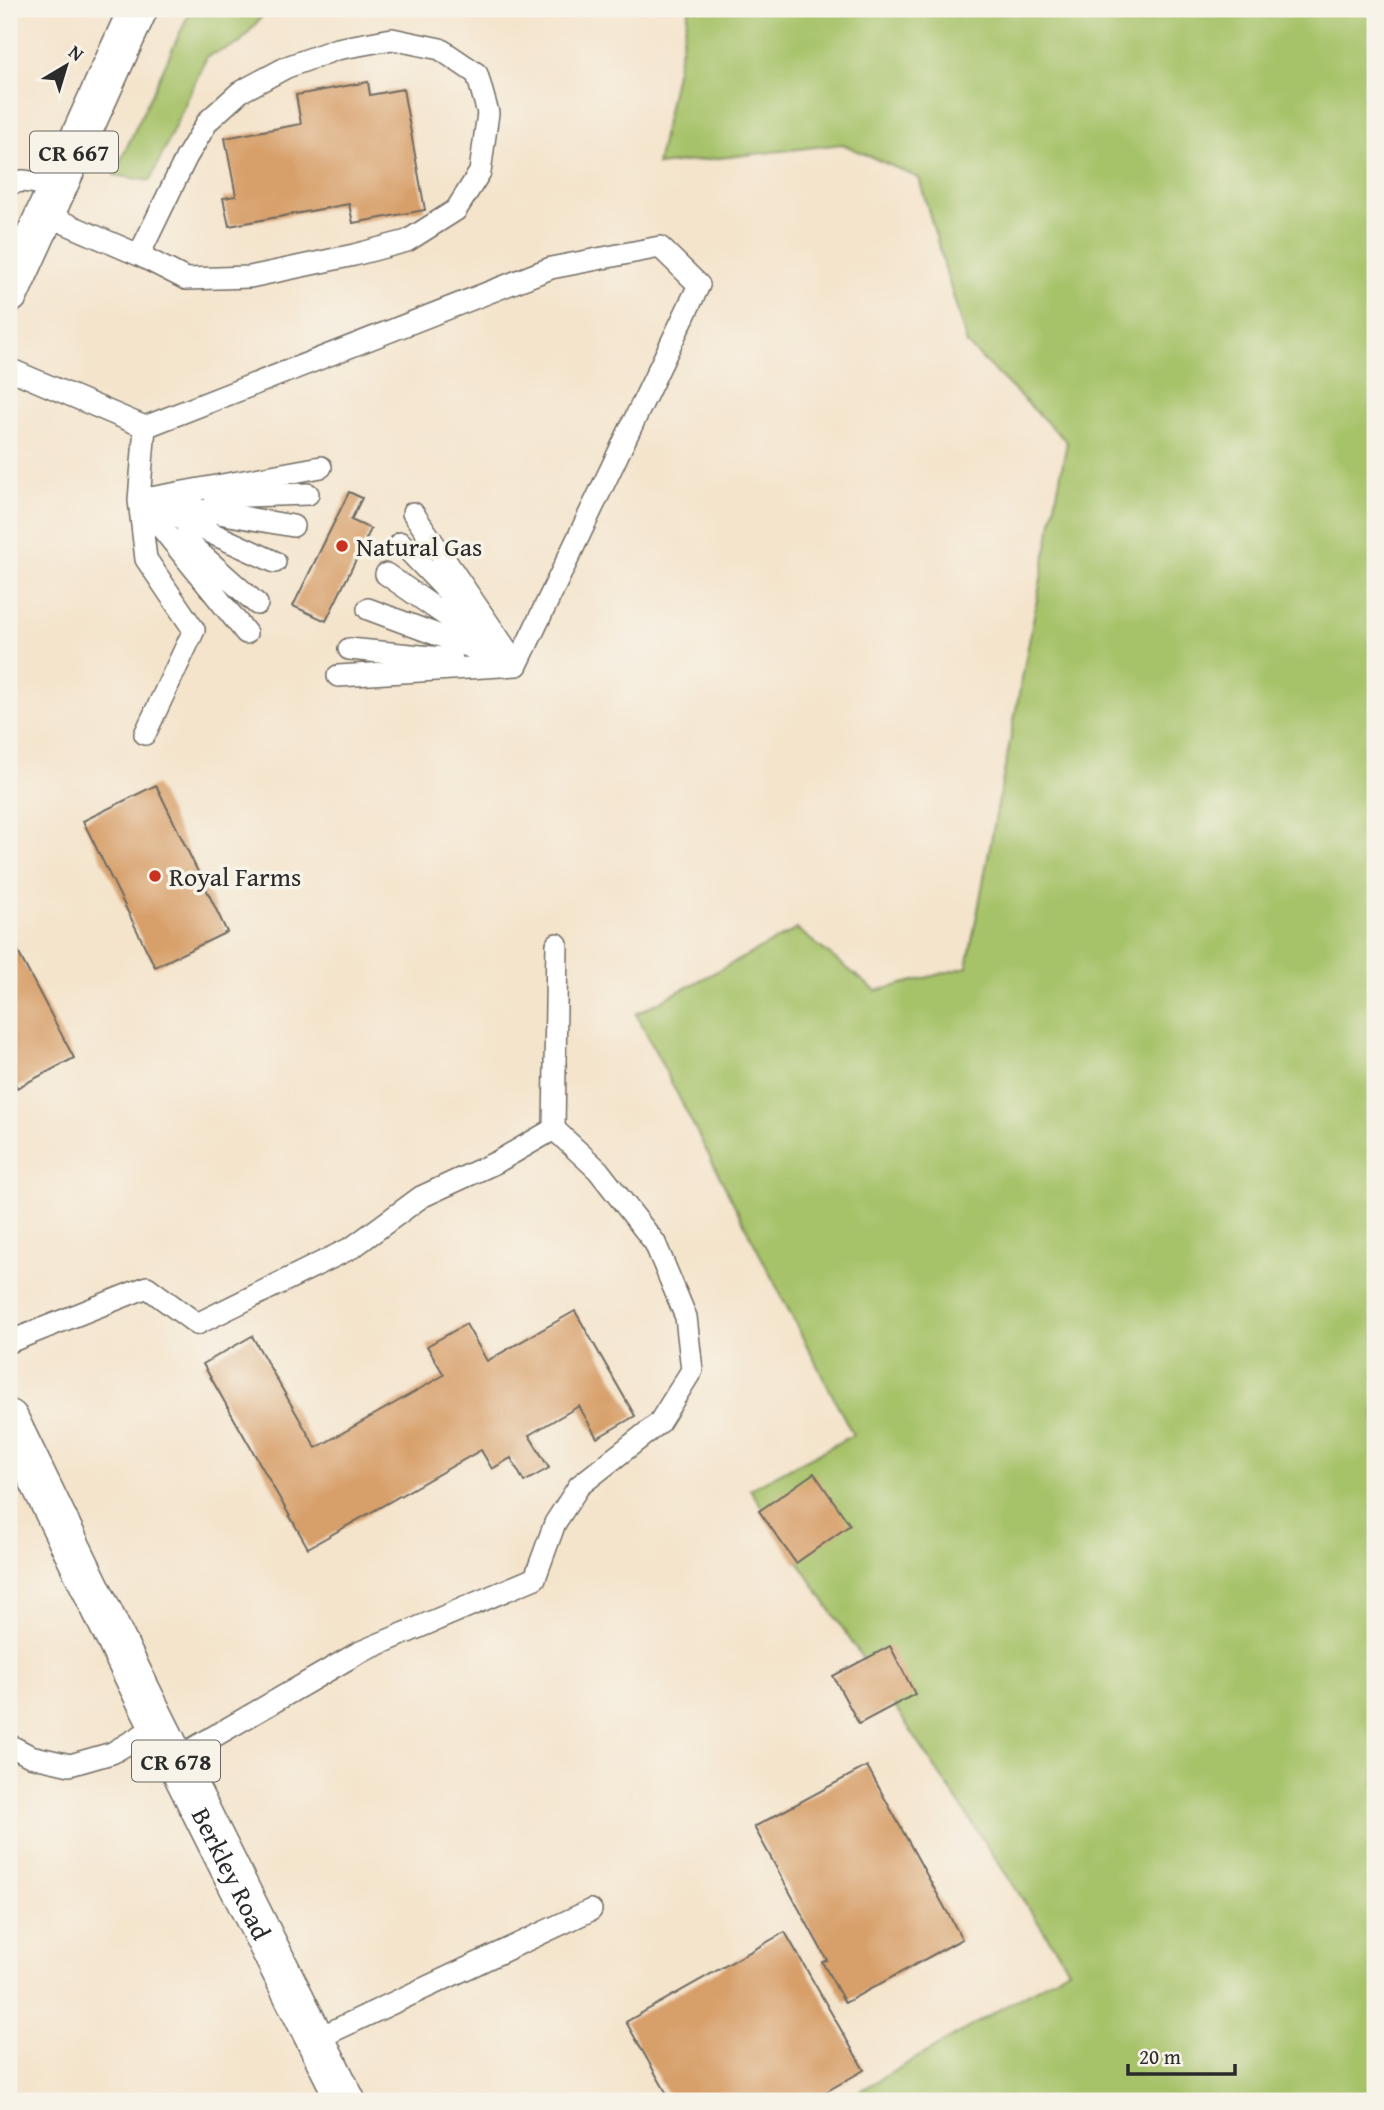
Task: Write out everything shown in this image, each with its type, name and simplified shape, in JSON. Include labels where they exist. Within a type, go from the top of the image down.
[{"type":"main road","name":"CR 667","points":[[9,294],[138,9]]},
{"type":"main road","name":"Berkley Road","points":[[9,1419],[346,2101]]},
{"type":"lane","points":[[9,184],[23,181],[139,255],[186,279],[250,277],[354,255],[407,241],[456,210],[480,172],[488,113],[477,74],[440,49],[392,39],[337,49],[287,67],[240,92],[208,121],[186,158],[139,255]]},
{"type":"lane","points":[[9,369],[145,427],[551,268],[660,247],[699,285],[517,665]]},
{"type":"lane","points":[[145,427],[139,500],[146,559],[194,630],[145,734]]},
{"type":"lane","points":[[139,500],[321,467]]},
{"type":"lane","points":[[139,500],[308,494]]},
{"type":"lane","points":[[139,500],[293,526]]},
{"type":"lane","points":[[139,500],[275,562]]},
{"type":"lane","points":[[139,500],[257,604]]},
{"type":"lane","points":[[139,500],[246,633]]},
{"type":"lane","points":[[413,513],[517,665]]},
{"type":"lane","points":[[401,543],[517,665]]},
{"type":"lane","points":[[386,574],[517,665]]},
{"type":"lane","points":[[368,609],[517,665]]},
{"type":"lane","points":[[349,649],[517,665]]},
{"type":"lane","points":[[338,676],[517,665]]},
{"type":"lane","points":[[9,1745],[30,1756],[70,1765],[167,1742],[358,1653],[535,1578],[555,1523],[579,1486],[659,1423],[692,1370],[686,1317],[654,1243],[598,1170],[554,1129],[557,944]]},
{"type":"lane","points":[[9,1342],[147,1287],[197,1324],[353,1247],[421,1197],[497,1162],[554,1129]]},
{"type":"lane","points":[[316,2039],[591,1910]]},
{"type":"green space","points":[[191,9],[268,9],[239,44],[207,56],[150,181],[114,175]]},
{"type":"green space","points":[[689,9],[1375,9],[1375,2101],[843,2101],[1069,1969],[750,1489],[853,1435],[636,1014],[797,929],[876,991],[967,967],[1067,442],[967,344],[919,178],[842,144],[657,165]]},
{"type":"building","points":[[368,82],[370,95],[403,89],[425,210],[353,223],[349,204],[229,226],[223,198],[236,196],[225,138],[301,124],[296,95]]},
{"type":"building","points":[[349,492],[362,498],[351,520],[371,529],[326,621],[293,606]]},
{"type":"building","name":"Royal Farms","points":[[156,785],[227,932],[155,967],[83,821]]},
{"type":"building","points":[[9,935],[74,1058],[17,1088],[9,1072]]},
{"type":"building","points":[[575,1311],[635,1416],[597,1438],[579,1406],[529,1435],[549,1468],[524,1482],[511,1458],[492,1469],[481,1450],[308,1548],[203,1364],[252,1336],[316,1448],[444,1375],[427,1346],[466,1324],[487,1361]]},
{"type":"building","points":[[814,1473],[850,1525],[796,1563],[759,1511]]},
{"type":"building","points":[[890,1646],[915,1694],[859,1724],[833,1676]]},
{"type":"building","points":[[867,1766],[962,1939],[845,2003],[822,1962],[827,1960],[754,1827]]},
{"type":"building","points":[[785,1932],[864,2070],[810,2101],[671,2101],[626,2022]]},
{"type":"place","name":"Natural Gas","points":[[342,546]]},
{"type":"place","name":"Royal Farms","points":[[155,876]]}]
